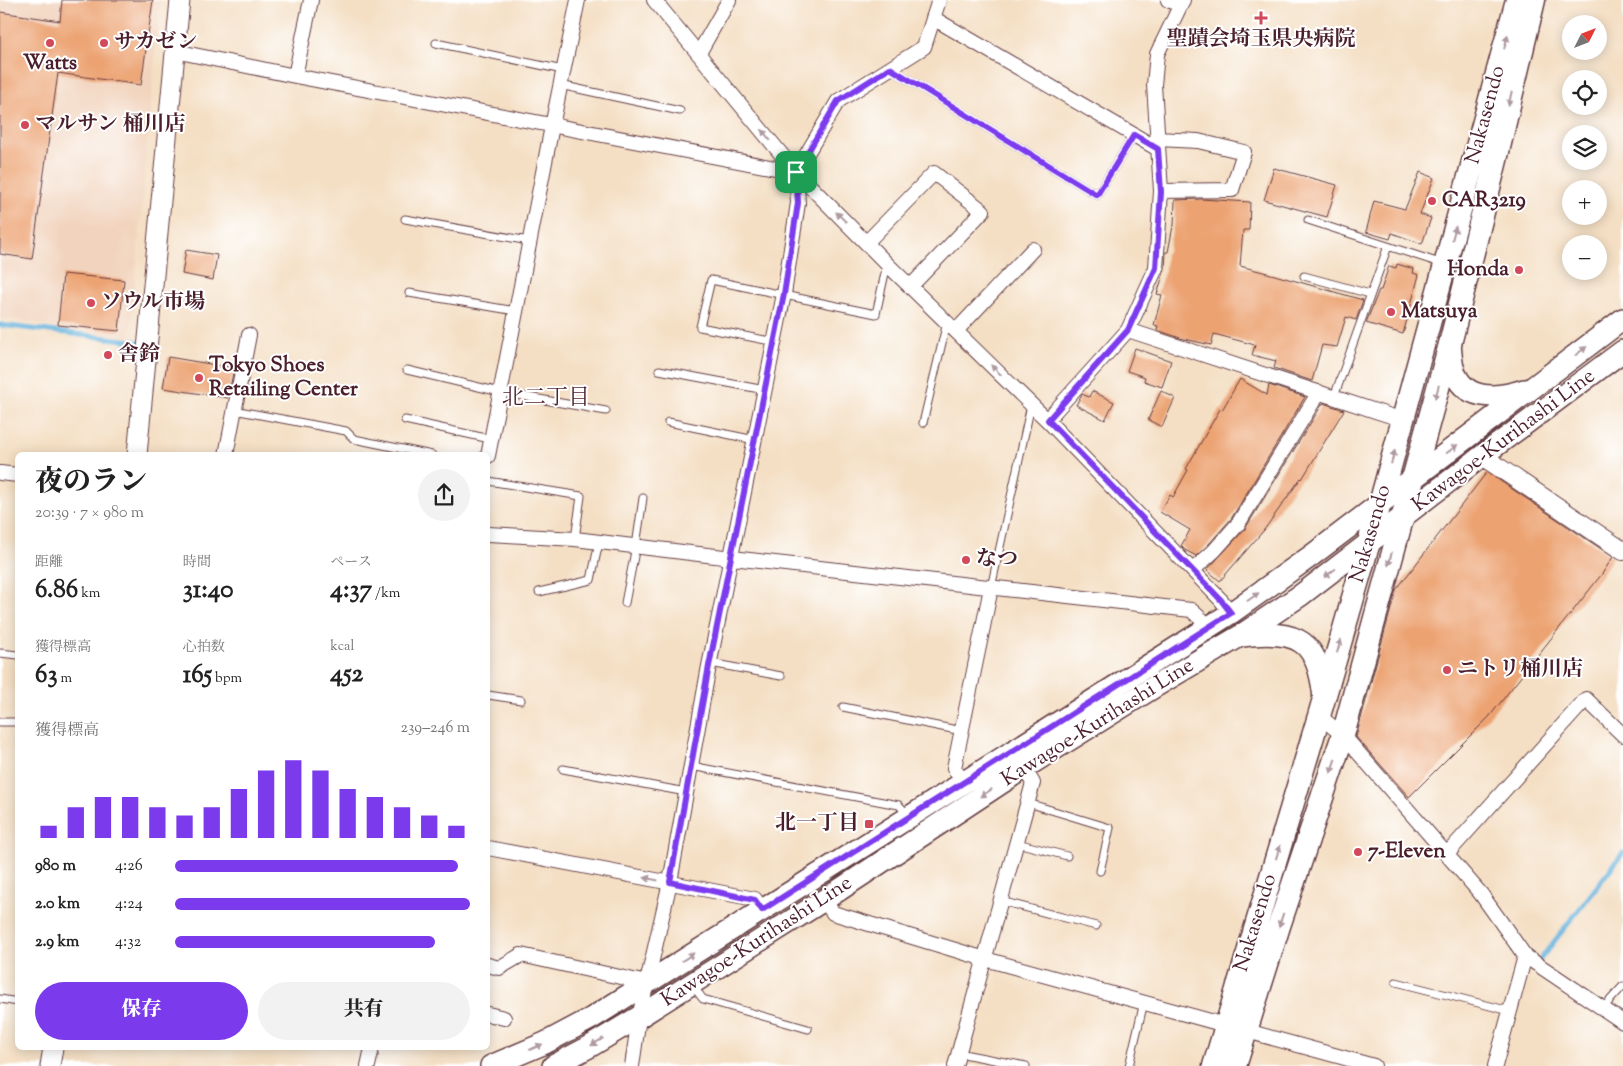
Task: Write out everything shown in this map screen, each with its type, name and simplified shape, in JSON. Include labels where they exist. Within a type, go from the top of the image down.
[{"type":"highway","name":"Nakasendo","points":[[1235,1066],[1236,1027],[1322,707],[1380,504],[1518,0]]},
{"type":"highway","name":"Nakasendo","points":[[1214,1066],[1236,1027],[1279,926],[1343,735],[1450,344],[1534,0]]},
{"type":"main road","points":[[137,452],[180,0]]},
{"type":"main road","name":"Kawagoe-Kurihashi Line","points":[[491,1066],[592,1018],[1231,613],[1311,556],[1623,319]]},
{"type":"main road","points":[[1450,344],[1452,367],[1456,377],[1465,388],[1476,394],[1490,397],[1508,395],[1533,388]]},
{"type":"main road","name":"Kawagoe-Kurihashi Line","points":[[553,1066],[639,1017],[824,900],[1024,768],[1240,636],[1301,595],[1623,351]]},
{"type":"main road","points":[[1240,636],[1279,634],[1295,638],[1309,647],[1317,661],[1322,676],[1322,707]]},
{"type":"main road","points":[[50,1066],[53,1050]]},
{"type":"street","points":[[295,76],[311,0]]},
{"type":"street","points":[[488,452],[578,0]]},
{"type":"street","points":[[654,0],[796,172],[887,264],[1048,420],[1193,570],[1231,613]]},
{"type":"street","points":[[699,53],[729,0]]},
{"type":"street","points":[[632,1066],[639,1017],[670,882],[710,663],[784,294],[798,203],[796,172],[838,101],[924,47],[939,0]]},
{"type":"street","points":[[1048,420],[1128,330],[1156,268],[1161,192],[1154,85],[1157,54],[1178,2]]},
{"type":"street","points":[[933,18],[1134,135],[1158,144],[1198,141],[1244,152],[1232,190],[1161,192]]},
{"type":"street","points":[[175,51],[295,76],[796,172]]},
{"type":"street","points":[[866,243],[934,174],[983,211],[910,286]]},
{"type":"street","points":[[951,326],[1033,249]]},
{"type":"street","points":[[1128,330],[1403,420]]},
{"type":"street","points":[[227,452],[249,335]]},
{"type":"street","points":[[1193,570],[1214,551],[1238,524],[1319,392]]},
{"type":"street","points":[[1482,456],[1623,551]]},
{"type":"street","points":[[0,473],[15,475]]},
{"type":"street","points":[[490,534],[575,539],[1191,610],[1209,626]]},
{"type":"street","points":[[963,782],[954,768],[991,588]]},
{"type":"street","points":[[1447,854],[1586,699],[1623,735]]},
{"type":"street","points":[[1322,707],[1343,735],[1481,894],[1525,956],[1623,1022]]},
{"type":"street","points":[[956,1060],[1033,783],[1024,768]]},
{"type":"street","points":[[490,848],[755,900],[762,910]]},
{"type":"street","points":[[824,900],[833,913],[985,959],[1374,1066]]},
{"type":"street","points":[[490,966],[499,968],[521,955],[647,983]]},
{"type":"street","points":[[1495,1065],[1525,956]]},
{"type":"street","points":[[490,1014],[504,1018]]},
{"type":"street","points":[[368,1066],[372,1050]]},
{"type":"lane","points":[[436,43],[563,70]]},
{"type":"lane","points":[[890,68],[1097,195],[1134,135]]},
{"type":"lane","points":[[560,85],[680,111]]},
{"type":"lane","points":[[405,219],[529,241]]},
{"type":"lane","points":[[1308,220],[1445,265]]},
{"type":"lane","points":[[1334,397],[1388,246]]},
{"type":"lane","points":[[775,342],[700,328],[711,280],[876,314],[887,264]]},
{"type":"lane","points":[[1304,276],[1370,294]]},
{"type":"lane","points":[[409,293],[516,311]]},
{"type":"lane","points":[[923,423],[951,326]]},
{"type":"lane","points":[[407,370],[500,392],[606,411]]},
{"type":"lane","points":[[659,370],[765,390]]},
{"type":"lane","points":[[991,588],[1031,404]]},
{"type":"lane","points":[[234,410],[346,431],[354,439],[417,452]]},
{"type":"lane","points":[[405,420],[490,439]]},
{"type":"lane","points":[[668,422],[755,440]]},
{"type":"lane","points":[[490,481],[581,496],[575,539]]},
{"type":"lane","points":[[624,603],[636,546],[643,498]]},
{"type":"lane","points":[[539,592],[591,580],[599,542]]},
{"type":"lane","points":[[0,653],[15,655]]},
{"type":"lane","points":[[710,663],[781,676]]},
{"type":"lane","points":[[490,695],[520,700]]},
{"type":"lane","points":[[843,708],[962,732]]},
{"type":"lane","points":[[0,722],[15,722]]},
{"type":"lane","points":[[691,766],[899,805],[909,816]]},
{"type":"lane","points":[[563,769],[686,792]]},
{"type":"lane","points":[[1028,803],[1110,828],[1100,871]]},
{"type":"lane","points":[[1017,843],[1067,856]]},
{"type":"lane","points":[[1001,901],[1096,926]]},
{"type":"lane","points":[[1396,982],[1510,1011]]},
{"type":"lane","points":[[691,984],[703,999],[808,1029]]},
{"type":"lane","points":[[1603,1008],[1623,986]]},
{"type":"lane","points":[[0,999],[15,1002]]},
{"type":"lane","points":[[1129,1066],[1144,1002]]},
{"type":"lane","points":[[956,1060],[1026,1066]]},
{"type":"shaded area","points":[[0,0],[160,0],[130,338],[0,318]]},
{"type":"building","points":[[62,0],[153,0],[141,85],[58,73],[32,259],[0,254],[0,12],[60,21]]},
{"type":"building","points":[[1274,168],[1337,185],[1327,217],[1264,200]]},
{"type":"building","points":[[1420,172],[1434,178],[1420,214],[1431,218],[1422,244],[1392,233],[1390,239],[1366,232],[1374,201],[1405,209]]},
{"type":"building","points":[[1201,199],[1250,202],[1249,230],[1243,230],[1240,266],[1363,300],[1356,320],[1346,317],[1337,347],[1322,345],[1312,381],[1274,368],[1276,361],[1252,355],[1255,345],[1214,334],[1211,345],[1180,338],[1157,330],[1158,326],[1154,325],[1162,295],[1157,294],[1165,269],[1166,252],[1168,252],[1174,226],[1175,200]]},
{"type":"building","points":[[186,250],[217,255],[213,280],[182,274]]},
{"type":"building","points":[[1397,264],[1414,269],[1413,273],[1419,275],[1403,334],[1366,323],[1379,290],[1381,290],[1389,266],[1396,268]]},
{"type":"building","name":"ソウル市場","points":[[63,274],[124,280],[119,331],[58,325]]},
{"type":"building","points":[[1135,348],[1171,361],[1162,387],[1144,381],[1145,377],[1127,371]]},
{"type":"building","name":"Tokyo Shoes Retailing Center","points":[[168,357],[234,368],[228,398],[163,388]]},
{"type":"building","points":[[1240,379],[1267,395],[1269,385],[1305,397],[1231,519],[1196,556],[1181,546],[1190,530],[1160,512],[1170,495],[1173,497],[1196,451]]},
{"type":"building","points":[[1092,391],[1114,402],[1105,420],[1076,405],[1082,394],[1089,397]]},
{"type":"building","points":[[1161,391],[1175,398],[1162,427],[1148,420]]},
{"type":"building","points":[[1323,403],[1344,410],[1302,479],[1264,530],[1220,581],[1207,570],[1245,529]]},
{"type":"building","name":"ニトリ桶川店","points":[[1487,472],[1613,557],[1602,574],[1489,717],[1409,797],[1356,737],[1396,590]]},
{"type":"waterway","points":[[0,325],[141,342]]},
{"type":"waterway","points":[[1539,961],[1623,853]]},
{"type":"place","name":"聖蹟会埼玉県央病院","points":[[1261,18]]},
{"type":"place","name":"Watts","points":[[50,43]]},
{"type":"place","name":"サカゼン","points":[[104,43]]},
{"type":"place","name":"マルサン 桶川店","points":[[25,125]]},
{"type":"place","name":"CAR3219","points":[[1432,201]]},
{"type":"place","name":"Honda","points":[[1519,270]]},
{"type":"place","name":"ソウル市場","points":[[91,303]]},
{"type":"place","name":"Matsuya","points":[[1391,312]]},
{"type":"place","name":"舎鈴","points":[[108,355]]},
{"type":"place","name":"Tokyo Shoes Retailing Center","points":[[199,378]]},
{"type":"place","name":"なつ","points":[[966,560]]},
{"type":"place","name":"ニトリ桶川店","points":[[1447,670]]},
{"type":"place","name":"北一丁目","points":[[869,824]]},
{"type":"place","name":"7-Eleven","points":[[1358,852]]},
{"type":"district","name":"北二丁目","points":[[546,399]]},
{"type":"route","points":[[890,68],[1097,195],[1134,135],[1158,149],[1161,192],[1156,268],[1128,330],[1048,420],[1221,600],[1231,613],[762,910],[755,900],[670,882],[709,666],[784,294],[798,203],[796,172],[838,101],[890,68]]}]
